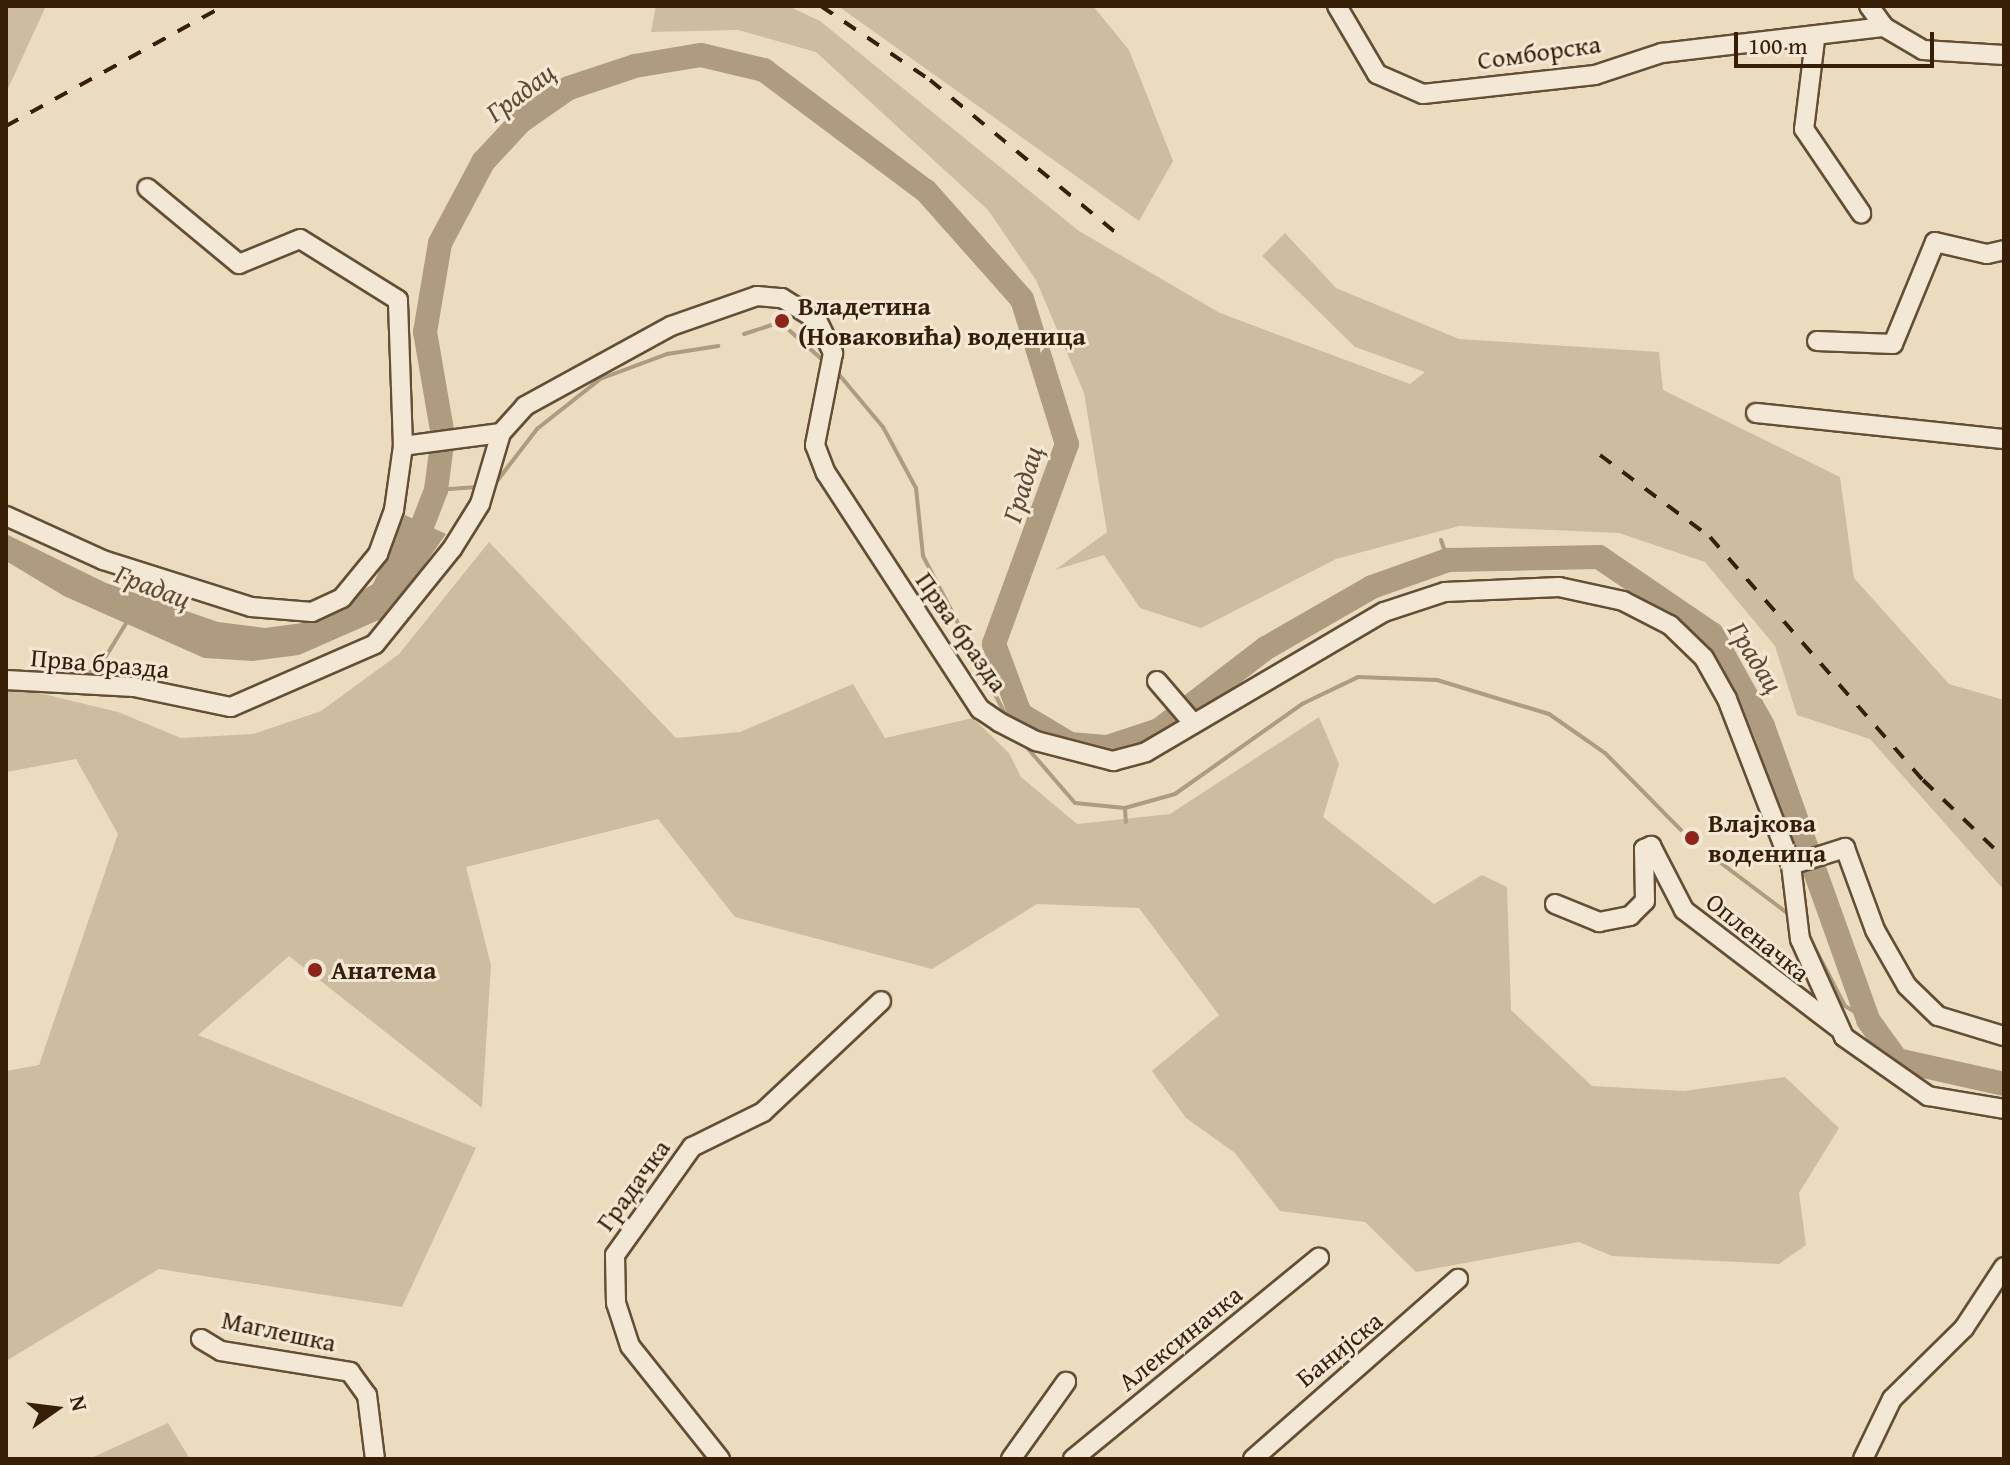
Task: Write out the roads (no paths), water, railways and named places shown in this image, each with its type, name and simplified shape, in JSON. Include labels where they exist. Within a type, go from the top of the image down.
[{"type":"street","name":"Сомборска","points":[[1337,6],[1377,74],[1392,87],[1423,94],[1595,75],[1662,53],[1815,40],[1884,27]]},
{"type":"street","points":[[1869,6],[1884,27],[1933,52],[2004,55]]},
{"type":"street","points":[[1815,40],[1804,129],[1861,213]]},
{"type":"street","points":[[6,516],[194,593],[312,612],[342,598],[378,554],[394,510],[408,445],[398,300],[300,239],[239,264],[147,188]]},
{"type":"street","points":[[1817,341],[1893,344],[1935,242],[1987,254],[2004,250]]},
{"type":"street","name":"Прва бразда","points":[[6,680],[134,687],[231,707],[375,644],[480,504],[501,433],[562,383],[671,326],[757,296],[802,308],[833,353],[815,445],[826,473],[980,709],[999,722],[1036,741],[1113,761],[1146,752],[1384,612],[1445,592],[1559,587],[1623,601],[1670,625],[1704,658],[1796,864],[1799,933],[1837,1027],[1853,1046],[1928,1096],[2004,1109]]},
{"type":"street","points":[[1756,413],[2004,439]]},
{"type":"street","points":[[408,445],[501,433]]},
{"type":"street","points":[[1157,681],[1173,695],[1193,723]]},
{"type":"street","name":"Опленачка","points":[[1555,904],[1599,922],[1630,916],[1645,901],[1644,849],[1651,846],[1684,910],[1794,998],[1837,1027]]},
{"type":"street","points":[[1796,864],[1845,848],[1875,930],[1907,986],[1938,1016],[2004,1036]]},
{"type":"street","points":[[1794,998],[1819,981]]},
{"type":"street","name":"Градачка","points":[[720,1459],[630,1346],[616,1303],[615,1255],[692,1147],[763,1112],[881,1001]]},
{"type":"street","name":"Алексиначка","points":[[1073,1459],[1319,1258]]},
{"type":"street","points":[[1863,1459],[1892,1399],[1964,1328],[2004,1267]]},
{"type":"street","name":"Банијска","points":[[1253,1459],[1458,1279]]},
{"type":"street","name":"Маглешка","points":[[201,1339],[221,1351],[350,1372],[367,1395],[375,1459]]},
{"type":"street","points":[[1011,1459],[1066,1382]]},
{"type":"waterway","name":"Градац","points":[[412,552],[436,490],[443,436],[425,332],[440,243],[483,162],[520,122],[569,88],[635,66],[701,55],[764,70],[926,191],[1022,299],[1067,444],[994,644],[1020,714],[1070,744],[1108,747],[1159,730],[1266,648],[1372,587],[1448,560],[1599,557],[1712,634],[1763,726],[1868,1020],[1897,1060],[2004,1084]]},
{"type":"waterway","points":[[744,334],[780,322],[826,363]]},
{"type":"waterway","points":[[494,485],[537,429],[600,379],[667,354],[718,346]]},
{"type":"waterway","points":[[836,371],[883,427],[916,488],[923,556],[1008,719]]},
{"type":"waterway","points":[[436,490],[477,487]]},
{"type":"waterway","points":[[1441,540],[1448,560]]},
{"type":"waterway","points":[[76,673],[97,671],[128,620]]},
{"type":"waterway","points":[[1024,744],[1075,803],[1125,808],[1175,794],[1302,704],[1358,677],[1437,680],[1549,714],[1605,753],[1681,830]]},
{"type":"waterway","points":[[1125,809],[1126,822]]},
{"type":"waterway","points":[[1709,854],[1790,915]]},
{"type":"waterway","points":[[1807,933],[1845,1006],[1868,1020]]},
{"type":"railway","points":[[6,126],[223,6]]},
{"type":"railway","points":[[821,6],[930,80],[1115,232]]},
{"type":"railway","points":[[1600,455],[1710,537],[1923,780],[2004,858]]},
{"type":"place","name":"Владетина (Новаковића) воденица","points":[[782,321]]},
{"type":"place","name":"Влајкова воденица","points":[[1692,838]]},
{"type":"place","name":"Анатема","points":[[315,970]]}]
